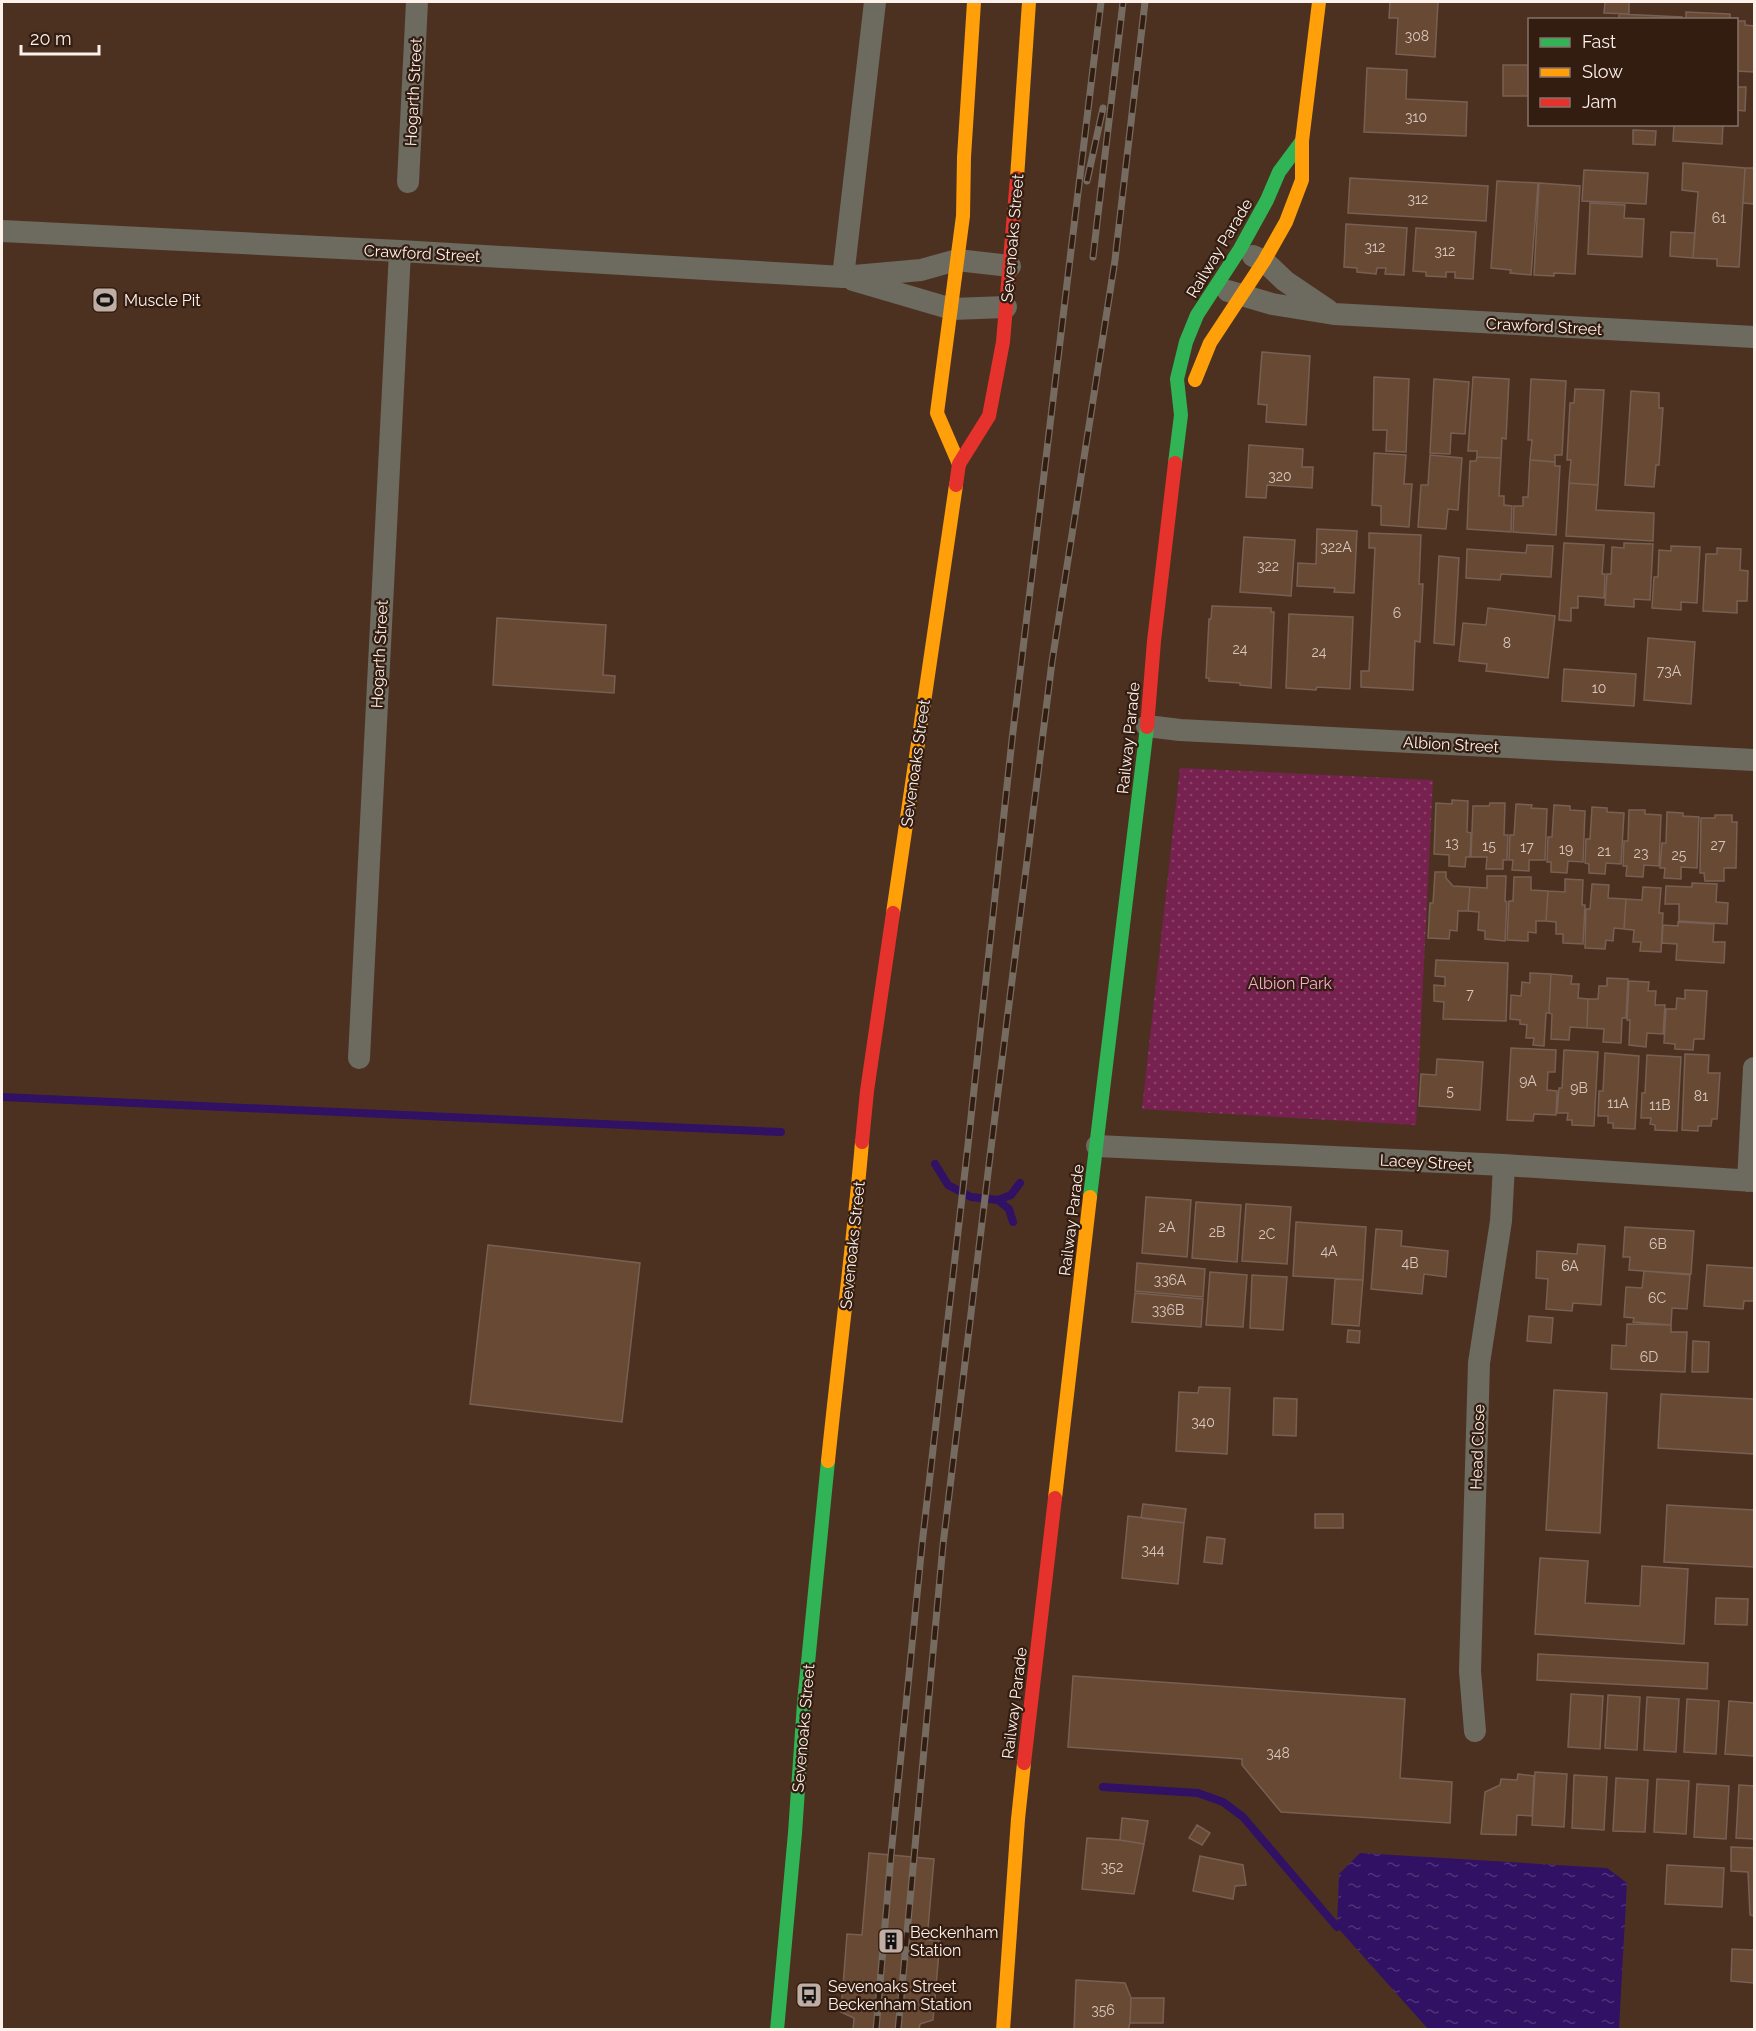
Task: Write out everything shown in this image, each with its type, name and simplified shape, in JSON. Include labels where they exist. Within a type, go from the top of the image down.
[{"type":"main road","points":[[959,464],[938,413],[963,216],[964,157],[974,2]]},
{"type":"main road","name":"Sevenoaks Street","points":[[777,2030],[804,1703],[867,1091],[959,464],[989,416],[1002,342],[1010,266],[1029,2]]},
{"type":"main road","name":"Railway Parade","points":[[1181,415],[1210,343],[1264,261],[1286,222],[1302,180],[1302,141],[1319,2]]},
{"type":"main road","name":"Railway Parade","points":[[1003,2030],[1018,1820],[1147,726],[1154,641],[1181,415],[1177,379],[1186,342],[1197,315],[1240,249],[1267,200],[1279,172],[1302,141]]},
{"type":"street","name":"Hogarth Street","points":[[408,182],[417,2]]},
{"type":"street","points":[[843,277],[875,2]]},
{"type":"street","name":"Crawford Street","points":[[2,231],[843,277],[921,270],[957,260],[1010,266]]},
{"type":"street","points":[[1240,249],[1264,261],[1285,281],[1334,314]]},
{"type":"street","name":"Hogarth Street","points":[[359,1058],[400,251]]},
{"type":"street","name":"Crawford Street","points":[[843,277],[952,309],[1006,307]]},
{"type":"street","name":"Crawford Street","points":[[1216,285],[1241,296],[1272,304],[1334,314],[1755,337]]},
{"type":"street","name":"Albion Street","points":[[1147,726],[1213,732],[1755,760]]},
{"type":"street","points":[[1751,1181],[1755,1068]]},
{"type":"street","name":"Lacey Street","points":[[1097,1146],[1504,1165],[1751,1181]]},
{"type":"street","name":"Head Close","points":[[1474,1731],[1470,1671],[1479,1363],[1501,1221],[1504,1165]]},
{"type":"green space","name":"Albion Park","points":[[1180,768],[1433,780],[1416,1125],[1142,1109]]},
{"type":"water","points":[[1360,1853],[1607,1868],[1627,1883],[1619,2029],[1428,2029],[1337,1927],[1339,1874]]},
{"type":"building","points":[[1390,2],[1438,2],[1435,57],[1396,54],[1398,18],[1389,18]]},
{"type":"building","points":[[1605,2],[1629,2],[1629,14],[1604,13]]},
{"type":"building","points":[[1686,12],[1730,14],[1730,18],[1686,18]]},
{"type":"building","points":[[1619,14],[1682,17],[1682,18],[1619,18]]},
{"type":"building","points":[[1738,21],[1745,21],[1745,25],[1754,26],[1754,72],[1738,71]]},
{"type":"building","points":[[1503,65],[1528,65],[1528,96],[1503,96]]},
{"type":"building","points":[[1367,68],[1407,70],[1406,99],[1467,102],[1466,136],[1364,132]]},
{"type":"building","points":[[1738,87],[1746,87],[1745,111],[1738,110]]},
{"type":"building","points":[[1674,126],[1723,126],[1722,144],[1673,141]]},
{"type":"building","points":[[1633,130],[1656,131],[1655,145],[1633,144]]},
{"type":"building","points":[[1683,163],[1745,168],[1739,267],[1717,266],[1717,259],[1693,258],[1698,192],[1682,190]]},
{"type":"building","points":[[1745,168],[1754,168],[1754,204],[1743,203]]},
{"type":"building","points":[[1584,170],[1648,173],[1646,204],[1582,201]]},
{"type":"building","points":[[1350,178],[1488,186],[1486,221],[1348,213]]},
{"type":"building","points":[[1497,181],[1538,183],[1531,275],[1491,268]]},
{"type":"building","points":[[1539,183],[1580,186],[1575,274],[1534,275]]},
{"type":"building","points":[[1590,203],[1625,205],[1624,218],[1644,219],[1642,257],[1588,254]]},
{"type":"building","points":[[1346,224],[1407,228],[1404,275],[1385,274],[1386,268],[1377,268],[1376,274],[1357,272],[1357,268],[1344,267]]},
{"type":"building","points":[[1416,228],[1476,232],[1473,279],[1455,278],[1455,272],[1446,272],[1446,277],[1426,276],[1426,272],[1413,271]]},
{"type":"building","points":[[1671,232],[1695,233],[1693,258],[1670,256]]},
{"type":"building","points":[[1262,352],[1310,356],[1306,425],[1266,422],[1267,405],[1258,404]]},
{"type":"building","points":[[1374,377],[1409,379],[1406,452],[1386,451],[1387,430],[1373,430]]},
{"type":"building","points":[[1473,377],[1509,379],[1506,439],[1502,438],[1501,458],[1477,457],[1477,451],[1468,451]]},
{"type":"building","points":[[1434,379],[1469,382],[1465,434],[1451,433],[1450,454],[1430,453]]},
{"type":"building","points":[[1531,379],[1566,381],[1562,455],[1555,455],[1555,462],[1530,460],[1532,440],[1528,440]]},
{"type":"building","points":[[1575,389],[1604,390],[1598,485],[1569,483],[1571,460],[1567,460],[1570,403],[1574,403]]},
{"type":"building","points":[[1631,391],[1659,393],[1659,408],[1663,408],[1659,465],[1656,465],[1654,487],[1625,485]]},
{"type":"building","points":[[1249,445],[1303,449],[1302,467],[1313,467],[1312,488],[1267,485],[1266,498],[1246,497]]},
{"type":"building","points":[[1374,453],[1406,455],[1404,484],[1412,484],[1409,527],[1381,525],[1381,506],[1372,505]]},
{"type":"building","points":[[1430,455],[1462,458],[1458,510],[1448,509],[1446,529],[1418,527],[1421,485],[1428,485]]},
{"type":"building","points":[[1477,457],[1501,458],[1499,496],[1504,496],[1504,505],[1512,506],[1511,532],[1467,529],[1470,461],[1476,461]]},
{"type":"building","points":[[1530,460],[1555,462],[1555,466],[1560,466],[1556,535],[1513,532],[1514,506],[1523,506],[1523,497],[1528,497]]},
{"type":"building","points":[[1569,483],[1598,485],[1596,510],[1654,513],[1653,541],[1566,536]]},
{"type":"building","points":[[1317,529],[1357,531],[1354,593],[1334,592],[1335,588],[1297,586],[1298,563],[1316,564]]},
{"type":"building","points":[[1369,533],[1421,535],[1419,584],[1423,584],[1420,642],[1415,641],[1413,690],[1361,687],[1361,671],[1369,671],[1375,548],[1369,548]]},
{"type":"building","points":[[1244,537],[1295,540],[1291,596],[1240,592]]},
{"type":"building","points":[[1564,543],[1604,545],[1602,574],[1605,574],[1604,598],[1578,596],[1578,608],[1571,608],[1571,621],[1559,620]]},
{"type":"building","points":[[1624,543],[1653,544],[1650,600],[1634,599],[1634,607],[1605,605],[1607,574],[1611,574],[1612,547],[1624,548]]},
{"type":"building","points":[[1527,545],[1553,546],[1551,577],[1501,574],[1500,580],[1466,578],[1467,549],[1526,553]]},
{"type":"building","points":[[1671,546],[1700,547],[1697,603],[1681,602],[1681,610],[1652,608],[1654,577],[1658,577],[1659,550],[1671,551]]},
{"type":"building","points":[[1717,548],[1741,549],[1740,570],[1748,571],[1747,601],[1737,601],[1737,613],[1703,611],[1706,554],[1717,554]]},
{"type":"building","points":[[1439,556],[1459,558],[1454,645],[1434,643]]},
{"type":"building","points":[[1212,606],[1271,608],[1271,612],[1274,612],[1271,688],[1209,681],[1209,678],[1206,678],[1209,619],[1211,619]]},
{"type":"building","points":[[1488,608],[1555,616],[1548,678],[1486,671],[1487,664],[1459,661],[1463,623],[1486,625]]},
{"type":"building","points":[[1289,614],[1353,617],[1350,689],[1286,688]]},
{"type":"building","points":[[497,618],[606,625],[603,675],[615,676],[614,693],[493,685]]},
{"type":"building","points":[[1648,638],[1695,642],[1691,704],[1644,700]]},
{"type":"building","points":[[1564,669],[1636,674],[1634,706],[1562,701]]},
{"type":"building","points":[[1452,800],[1468,801],[1467,832],[1471,833],[1470,857],[1466,857],[1465,867],[1449,866],[1449,855],[1434,854],[1436,803],[1452,804]]},
{"type":"building","points":[[1490,803],[1505,803],[1504,835],[1508,835],[1507,860],[1503,860],[1503,869],[1486,869],[1487,857],[1471,857],[1473,806],[1489,806]]},
{"type":"building","points":[[1516,804],[1547,809],[1545,860],[1529,860],[1529,871],[1512,870],[1513,860],[1509,860],[1510,835],[1514,835]]},
{"type":"building","points":[[1554,805],[1570,806],[1570,810],[1585,811],[1583,862],[1568,861],[1567,873],[1551,872],[1551,862],[1547,862],[1548,837],[1552,837]]},
{"type":"building","points":[[1592,807],[1607,808],[1607,812],[1624,813],[1621,864],[1606,863],[1605,874],[1589,873],[1589,864],[1585,863],[1586,839],[1590,839]]},
{"type":"building","points":[[1629,810],[1645,810],[1645,814],[1661,815],[1659,866],[1644,865],[1643,877],[1626,876],[1627,866],[1623,866],[1624,841],[1628,841]]},
{"type":"building","points":[[1667,812],[1699,817],[1697,868],[1681,867],[1681,879],[1664,878],[1665,868],[1660,868],[1662,843],[1666,843]]},
{"type":"building","points":[[1715,815],[1732,815],[1732,822],[1737,822],[1736,868],[1724,868],[1724,881],[1705,881],[1704,873],[1700,873],[1701,818],[1715,818]]},
{"type":"building","points":[[1435,872],[1446,872],[1446,878],[1453,886],[1470,887],[1468,911],[1458,911],[1457,931],[1450,930],[1449,939],[1428,938]]},
{"type":"building","points":[[1487,876],[1506,876],[1505,941],[1485,939],[1485,931],[1478,930],[1479,912],[1468,911],[1470,887],[1487,888]]},
{"type":"building","points":[[1514,877],[1531,877],[1531,890],[1548,891],[1546,921],[1536,921],[1536,933],[1528,932],[1528,941],[1507,940],[1509,901],[1513,901]]},
{"type":"building","points":[[1565,879],[1583,880],[1582,905],[1585,905],[1583,944],[1563,943],[1563,934],[1556,934],[1556,922],[1546,921],[1548,891],[1565,892]]},
{"type":"building","points":[[1692,883],[1717,884],[1716,902],[1728,903],[1727,924],[1679,921],[1679,904],[1665,904],[1666,886],[1692,887]]},
{"type":"building","points":[[1592,884],[1609,885],[1608,898],[1626,899],[1624,929],[1614,928],[1613,941],[1606,940],[1605,949],[1585,948],[1586,909],[1590,909]]},
{"type":"building","points":[[1643,887],[1661,888],[1659,913],[1663,913],[1661,952],[1640,951],[1641,942],[1633,942],[1634,930],[1624,929],[1626,899],[1642,900]]},
{"type":"building","points":[[1678,922],[1714,924],[1713,942],[1725,942],[1724,963],[1676,960],[1677,944],[1662,943],[1663,925],[1678,926]]},
{"type":"building","points":[[1436,960],[1508,963],[1506,1021],[1443,1019],[1444,1002],[1434,1001],[1434,985],[1445,986],[1445,977],[1435,976]]},
{"type":"building","points":[[1530,973],[1551,974],[1544,1046],[1533,1045],[1534,1038],[1526,1038],[1527,1025],[1520,1024],[1520,1020],[1510,1019],[1511,995],[1521,996],[1522,982],[1530,983]]},
{"type":"building","points":[[1551,974],[1572,976],[1571,984],[1579,984],[1578,998],[1588,999],[1587,1028],[1570,1027],[1569,1040],[1551,1039],[1552,1014],[1549,1013]]},
{"type":"building","points":[[1607,978],[1628,979],[1626,1018],[1622,1018],[1621,1043],[1603,1042],[1604,1029],[1587,1028],[1588,999],[1598,999],[1599,986],[1607,986]]},
{"type":"building","points":[[1629,981],[1649,982],[1648,991],[1656,991],[1655,1005],[1665,1005],[1663,1034],[1647,1033],[1646,1047],[1629,1045],[1630,1020],[1627,1020]]},
{"type":"building","points":[[1685,990],[1707,991],[1704,1039],[1694,1039],[1693,1050],[1675,1049],[1675,1044],[1664,1043],[1666,1009],[1676,1009],[1677,998],[1685,999]]},
{"type":"building","points":[[1511,1048],[1556,1050],[1555,1072],[1548,1072],[1547,1090],[1557,1091],[1556,1115],[1534,1114],[1533,1121],[1507,1120]]},
{"type":"building","points":[[1564,1050],[1598,1052],[1594,1126],[1572,1125],[1572,1120],[1567,1120],[1568,1113],[1557,1113],[1559,1088],[1562,1088]]},
{"type":"building","points":[[1605,1053],[1639,1056],[1635,1129],[1613,1128],[1613,1123],[1608,1123],[1608,1116],[1598,1116],[1599,1091],[1603,1091]]},
{"type":"building","points":[[1685,1054],[1709,1055],[1708,1073],[1720,1073],[1717,1119],[1712,1119],[1711,1126],[1698,1126],[1698,1131],[1682,1130]]},
{"type":"building","points":[[1647,1055],[1681,1057],[1677,1131],[1655,1130],[1655,1125],[1650,1124],[1651,1118],[1641,1118]]},
{"type":"building","points":[[1437,1059],[1483,1062],[1480,1110],[1419,1106],[1421,1074],[1436,1075]]},
{"type":"building","points":[[1146,1197],[1191,1200],[1187,1257],[1142,1253]]},
{"type":"building","points":[[1196,1202],[1241,1205],[1237,1262],[1192,1258]]},
{"type":"building","points":[[1246,1204],[1291,1207],[1287,1264],[1242,1261]]},
{"type":"building","points":[[1296,1222],[1366,1227],[1363,1280],[1293,1276]]},
{"type":"building","points":[[1625,1227],[1694,1231],[1691,1274],[1629,1270],[1630,1257],[1623,1257]]},
{"type":"building","points":[[1376,1229],[1402,1231],[1401,1246],[1448,1251],[1446,1277],[1424,1274],[1422,1294],[1371,1289]]},
{"type":"building","points":[[1578,1244],[1605,1246],[1601,1305],[1573,1303],[1572,1311],[1546,1309],[1548,1279],[1536,1278],[1537,1251],[1577,1254]]},
{"type":"building","points":[[488,1245],[640,1263],[622,1422],[470,1404]]},
{"type":"building","points":[[1137,1263],[1205,1269],[1203,1297],[1135,1291]]},
{"type":"building","points":[[1707,1265],[1754,1268],[1754,1301],[1744,1301],[1743,1309],[1704,1306]]},
{"type":"building","points":[[1644,1271],[1690,1275],[1687,1309],[1672,1308],[1671,1325],[1633,1322],[1634,1318],[1624,1317],[1626,1287],[1642,1288]]},
{"type":"building","points":[[1210,1272],[1247,1275],[1243,1327],[1206,1325]]},
{"type":"building","points":[[1252,1275],[1287,1277],[1283,1330],[1250,1328]]},
{"type":"building","points":[[1335,1279],[1363,1280],[1359,1326],[1332,1324]]},
{"type":"building","points":[[1135,1293],[1203,1299],[1201,1327],[1132,1322]]},
{"type":"building","points":[[1529,1316],[1553,1318],[1551,1343],[1527,1341]]},
{"type":"building","points":[[1627,1324],[1671,1325],[1671,1332],[1687,1332],[1685,1372],[1611,1369],[1612,1345],[1626,1346]]},
{"type":"building","points":[[1348,1330],[1360,1331],[1359,1343],[1347,1342]]},
{"type":"building","points":[[1693,1341],[1709,1342],[1708,1372],[1692,1372]]},
{"type":"building","points":[[1199,1387],[1230,1388],[1227,1454],[1176,1451],[1179,1392],[1198,1393]]},
{"type":"building","points":[[1554,1390],[1607,1393],[1600,1533],[1546,1530]]},
{"type":"building","points":[[1661,1394],[1754,1399],[1754,1454],[1658,1448]]},
{"type":"building","points":[[1274,1398],[1297,1399],[1296,1436],[1273,1435]]},
{"type":"building","points":[[1143,1504],[1186,1509],[1184,1523],[1141,1518]]},
{"type":"building","points":[[1667,1505],[1754,1510],[1754,1567],[1664,1562]]},
{"type":"building","points":[[1315,1514],[1343,1514],[1343,1528],[1315,1528]]},
{"type":"building","points":[[1128,1516],[1184,1523],[1178,1584],[1122,1578]]},
{"type":"building","points":[[1207,1537],[1225,1539],[1222,1564],[1204,1562]]},
{"type":"building","points":[[1540,1558],[1588,1561],[1585,1603],[1640,1606],[1642,1566],[1688,1569],[1684,1644],[1535,1634]]},
{"type":"building","points":[[1716,1598],[1748,1599],[1747,1625],[1715,1624]]},
{"type":"building","points":[[1538,1654],[1708,1663],[1707,1689],[1537,1680]]},
{"type":"building","points":[[1073,1676],[1405,1699],[1400,1778],[1452,1782],[1450,1823],[1281,1812],[1242,1765],[1242,1759],[1068,1747]]},
{"type":"building","points":[[1571,1694],[1603,1696],[1600,1749],[1568,1747]]},
{"type":"building","points":[[1608,1695],[1640,1697],[1637,1750],[1605,1748]]},
{"type":"building","points":[[1647,1697],[1679,1699],[1676,1752],[1644,1750]]},
{"type":"building","points":[[1687,1699],[1719,1701],[1716,1754],[1684,1752]]},
{"type":"building","points":[[1729,1701],[1754,1703],[1754,1756],[1725,1754]]},
{"type":"building","points":[[1535,1772],[1567,1774],[1564,1827],[1532,1825]]},
{"type":"building","points":[[1518,1774],[1534,1776],[1532,1816],[1517,1815],[1516,1835],[1481,1834],[1485,1792],[1500,1785],[1501,1779],[1517,1780]]},
{"type":"building","points":[[1574,1775],[1607,1777],[1604,1830],[1572,1828]]},
{"type":"building","points":[[1616,1778],[1648,1780],[1645,1832],[1613,1831]]},
{"type":"building","points":[[1657,1779],[1689,1781],[1686,1834],[1654,1832]]},
{"type":"building","points":[[1697,1784],[1729,1786],[1726,1839],[1694,1837]]},
{"type":"building","points":[[1739,1785],[1754,1786],[1754,1839],[1736,1838]]},
{"type":"building","points":[[1122,1818],[1148,1821],[1144,1844],[1120,1840]]},
{"type":"building","points":[[1197,1825],[1210,1833],[1202,1845],[1189,1838]]},
{"type":"building","points":[[1087,1838],[1144,1844],[1134,1894],[1082,1889]]},
{"type":"building","points":[[1731,1847],[1754,1848],[1754,1916],[1750,1915],[1748,1872],[1731,1871]]},
{"type":"building","name":"Beckenham Station","points":[[869,1853],[934,1859],[927,1940],[940,1941],[933,2020],[920,2024],[919,2030],[853,2030],[854,2018],[841,2012],[847,1934],[862,1935]]},
{"type":"building","points":[[1200,1856],[1243,1865],[1246,1885],[1235,1886],[1233,1899],[1193,1891]]},
{"type":"building","points":[[1667,1865],[1724,1868],[1722,1907],[1665,1904]]},
{"type":"building","points":[[1732,1949],[1754,1950],[1754,1983],[1731,1981]]},
{"type":"building","points":[[1076,1980],[1125,1983],[1131,1998],[1128,2030],[1074,2030]]},
{"type":"building","points":[[1131,1998],[1164,1998],[1163,2023],[1130,2023]]},
{"type":"waterway","points":[[2,1097],[781,1132]]},
{"type":"waterway","points":[[935,1164],[948,1185],[971,1197],[998,1200],[1009,1209],[1013,1222]]},
{"type":"waterway","points":[[998,1200],[1011,1195],[1020,1183]]},
{"type":"waterway","points":[[1103,1787],[1198,1793],[1223,1802],[1243,1817],[1337,1927]]},
{"type":"railway","points":[[876,2030],[922,1545],[1012,740],[1101,2]]},
{"type":"railway","points":[[1093,257],[1123,2]]},
{"type":"railway","points":[[898,2030],[943,1545],[991,1148],[1052,662],[1115,260],[1145,2]]},
{"type":"railway","points":[[1087,181],[1103,108]]},
{"type":"traffic: fast","points":[[1175,463],[1181,415],[1177,379],[1186,342],[1197,315],[1240,249],[1267,200],[1279,172],[1302,141]]},
{"type":"traffic: fast","points":[[1090,1197],[1147,727]]},
{"type":"traffic: fast","points":[[777,2030],[804,1703],[828,1461]]},
{"type":"traffic: slow","points":[[959,464],[937,413],[963,216],[964,157],[974,2]]},
{"type":"traffic: slow","points":[[1017,178],[1029,2]]},
{"type":"traffic: slow","points":[[1195,380],[1210,343],[1264,261],[1286,222],[1302,180],[1302,141],[1319,2]]},
{"type":"traffic: slow","points":[[893,913],[956,485]]},
{"type":"traffic: slow","points":[[828,1461],[862,1142]]},
{"type":"traffic: slow","points":[[1055,1498],[1090,1197]]},
{"type":"traffic: slow","points":[[1003,2030],[1024,1763]]},
{"type":"traffic: jam","points":[[956,485],[959,464],[989,416],[1003,342],[1017,178]]},
{"type":"traffic: jam","points":[[1147,727],[1154,641],[1175,463]]},
{"type":"traffic: jam","points":[[862,1142],[867,1091],[893,913]]},
{"type":"traffic: jam","points":[[1024,1763],[1055,1498]]},
{"type":"place","name":"Muscle Pit","points":[[105,300]]},
{"type":"place","name":"Beckenham Station","points":[[891,1941]]},
{"type":"place","name":"Sevenoaks Street Beckenham Station","points":[[809,1995]]}]
